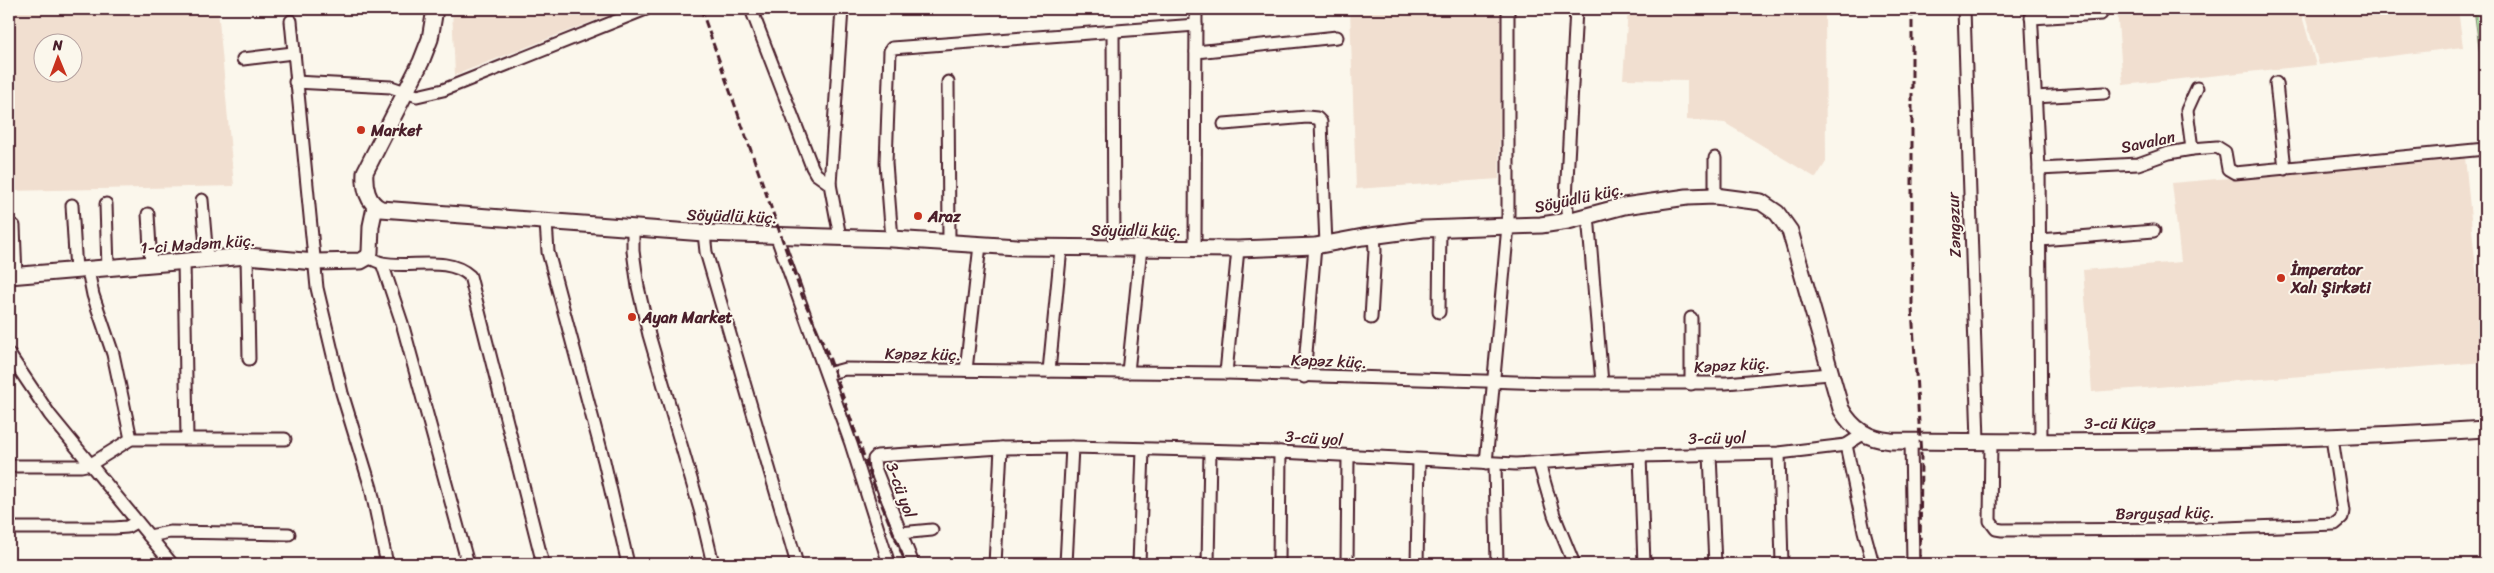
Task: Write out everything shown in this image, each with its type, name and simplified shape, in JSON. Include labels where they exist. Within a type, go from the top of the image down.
[{"type":"street","points":[[435,9],[430,38],[408,91],[368,163],[365,172],[366,190],[375,206],[368,257],[382,263],[446,265],[462,269],[470,276],[543,564]]},
{"type":"street","points":[[295,82],[377,86],[408,91],[417,96],[443,90],[646,9]]},
{"type":"street","points":[[751,9],[812,167],[816,174],[830,184]]},
{"type":"street","points":[[840,237],[830,184],[842,9]]},
{"type":"street","points":[[1195,248],[1196,9]]},
{"type":"street","points":[[1497,564],[1490,464],[1492,382],[1508,226],[1508,9]]},
{"type":"street","points":[[1568,221],[1566,199],[1576,9]]},
{"type":"street","name":"Zəngəzur","points":[[1964,9],[1984,441]]},
{"type":"street","points":[[2041,440],[2039,169],[2031,13],[2101,14]]},
{"type":"street","points":[[291,21],[295,82],[321,311],[342,393],[371,488],[387,564]]},
{"type":"street","points":[[892,238],[886,163],[890,51],[892,48],[1113,33],[1196,25]]},
{"type":"street","points":[[1113,33],[1114,247]]},
{"type":"street","points":[[1196,52],[1337,37]]},
{"type":"street","points":[[244,59],[293,53]]},
{"type":"street","points":[[948,82],[949,243]]},
{"type":"street","points":[[2276,83],[2285,169]]},
{"type":"street","points":[[2192,149],[2188,110],[2198,88]]},
{"type":"street","points":[[2035,97],[2104,93]]},
{"type":"street","points":[[1224,124],[1307,117],[1317,118],[1321,122],[1321,246],[1304,377]]},
{"type":"street","name":"Savalan","points":[[2039,169],[2138,164],[2169,153],[2192,149],[2222,148],[2225,152],[2228,169],[2235,173],[2485,149]]},
{"type":"street","points":[[1715,158],[1715,196]]},
{"type":"street","name":"Söyüdlü küç.","points":[[375,206],[391,211],[704,233],[892,238],[980,245],[1061,248],[1238,249],[1321,246],[1374,235],[1440,228],[1541,225],[1568,221],[1656,201],[1715,196],[1761,202],[1777,212],[1790,230],[1841,409],[1853,426],[1863,434]]},
{"type":"street","points":[[202,200],[207,258]]},
{"type":"street","points":[[106,204],[108,269]]},
{"type":"street","points":[[72,205],[82,271],[93,295],[113,354],[131,439]]},
{"type":"street","points":[[148,214],[151,265]]},
{"type":"street","points":[[1588,215],[1602,383]]},
{"type":"street","points":[[546,222],[548,252],[604,461],[628,564]]},
{"type":"street","points":[[12,276],[14,226]]},
{"type":"street","points":[[1439,312],[1440,228]]},
{"type":"street","points":[[633,229],[633,251],[638,287],[649,335],[701,513],[713,564]]},
{"type":"street","points":[[2040,240],[2154,231]]},
{"type":"street","points":[[704,233],[706,252],[797,564]]},
{"type":"street","points":[[776,235],[827,374],[889,564]]},
{"type":"street","points":[[1371,318],[1375,251],[1374,235]]},
{"type":"street","points":[[966,370],[980,245]]},
{"type":"street","points":[[1128,372],[1141,247]]},
{"type":"street","points":[[1049,371],[1061,248]]},
{"type":"street","points":[[1226,373],[1238,249]]},
{"type":"street","points":[[247,256],[249,359]]},
{"type":"street","name":"1-ci Mədəm küç.","points":[[12,276],[108,269],[207,258],[247,256],[349,263],[361,261],[368,257]]},
{"type":"street","points":[[184,261],[188,438]]},
{"type":"street","points":[[382,263],[402,323],[468,564]]},
{"type":"street","points":[[1691,318],[1691,384]]},
{"type":"street","points":[[9,354],[50,416],[172,564]]},
{"type":"street","name":"Kəpəz küç.","points":[[827,374],[845,369],[1226,373],[1492,382],[1691,384],[1726,383],[1830,374]]},
{"type":"street","name":"3-cü Küçə","points":[[1863,434],[1880,440],[1911,441],[2169,441],[2332,438],[2485,429]]},
{"type":"street","name":"3-cü yol","points":[[913,564],[875,468],[875,457],[1001,448],[1072,448],[1280,452],[1490,464],[1539,463],[1640,456],[1779,453],[1846,445],[1863,434]]},
{"type":"street","points":[[9,466],[81,466],[91,464],[131,439],[285,438]]},
{"type":"street","name":"Bərguşad küç.","points":[[1984,441],[1990,521],[1996,529],[2197,529],[2336,524],[2342,518],[2342,511],[2332,438]]},
{"type":"street","points":[[1911,441],[1913,564]]},
{"type":"street","points":[[1846,445],[1873,564]]},
{"type":"street","points":[[995,564],[1001,448]]},
{"type":"street","points":[[1066,564],[1072,448]]},
{"type":"street","points":[[1139,564],[1143,450]]},
{"type":"street","points":[[1208,564],[1210,451]]},
{"type":"street","points":[[1279,564],[1280,452]]},
{"type":"street","points":[[1779,453],[1782,564]]},
{"type":"street","points":[[1710,455],[1715,564]]},
{"type":"street","points":[[1640,456],[1644,564]]},
{"type":"street","points":[[1347,564],[1348,457]]},
{"type":"street","points":[[1417,564],[1419,460]]},
{"type":"street","points":[[1539,463],[1554,515],[1574,564]]},
{"type":"street","points":[[9,528],[114,528],[127,527],[136,522]]},
{"type":"street","points":[[900,533],[932,530]]},
{"type":"street","points":[[149,536],[170,532],[290,534]]},
{"type":"shaded area","points":[[9,9],[218,9],[234,186],[9,191]]},
{"type":"shaded area","points":[[452,9],[624,9],[455,75]]},
{"type":"shaded area","points":[[1350,9],[1501,9],[1499,179],[1356,189]]},
{"type":"shaded area","points":[[1628,9],[1825,9],[1826,162],[1816,178],[1725,123],[1687,120],[1687,80],[1623,79]]},
{"type":"shaded area","points":[[2117,9],[2300,9],[2316,65],[2123,85]]},
{"type":"shaded area","points":[[2303,9],[2458,9],[2463,47],[2319,65]]},
{"type":"shaded area","name":"İmperator Xalı Şirkəti","points":[[2465,157],[2485,362],[2092,392],[2083,270],[2181,262],[2172,183]]},
{"type":"green space","points":[[2474,9],[2482,9],[2485,34],[2485,76],[2483,78]]},
{"type":"railway","points":[[701,9],[803,298],[828,354],[875,488],[906,564]]},
{"type":"railway","points":[[1912,9],[1912,308],[1921,456],[1920,564]]},
{"type":"place","name":"Market","points":[[361,130]]},
{"type":"place","name":"Araz","points":[[918,216]]},
{"type":"place","name":"İmperator Xalı Şirkəti","points":[[2281,278]]},
{"type":"place","name":"Ayan Market","points":[[632,317]]}]
